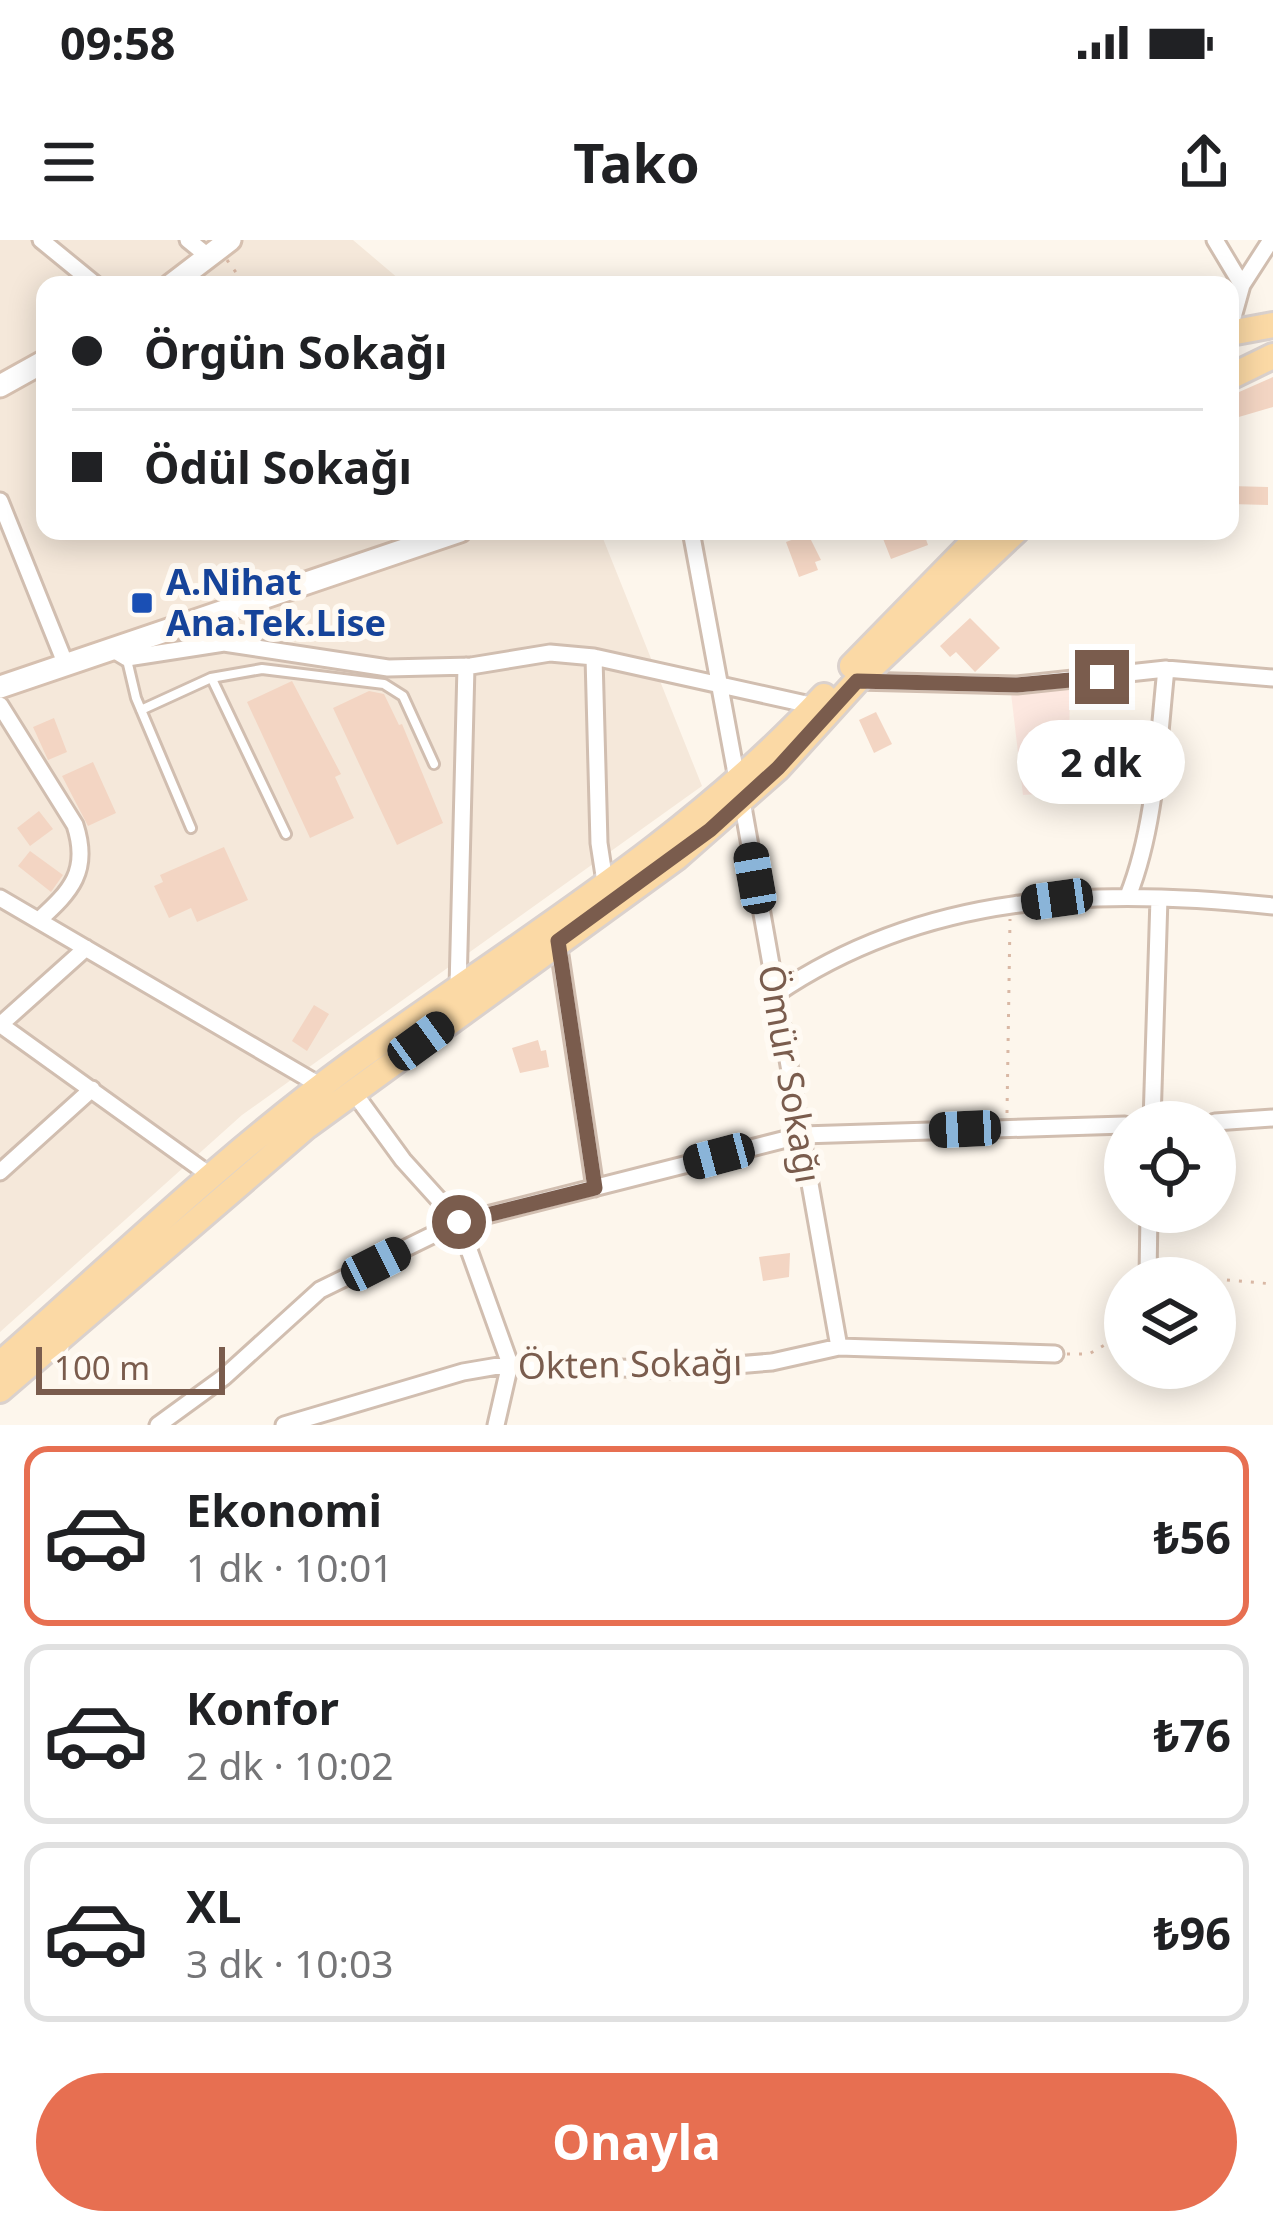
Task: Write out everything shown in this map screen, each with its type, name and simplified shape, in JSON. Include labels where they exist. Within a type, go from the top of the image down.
[{"type":"main road","points":[[183,276],[219,248]]},
{"type":"main road","points":[[1239,329],[1273,325]]},
{"type":"main road","points":[[1239,373],[1273,356]]},
{"type":"main road","points":[[0,386],[36,367]]},
{"type":"main road","points":[[0,687],[66,665],[120,654],[435,540]]},
{"type":"main road","points":[[0,1390],[352,1090],[677,857],[814,706],[975,540]]},
{"type":"main road","points":[[4,1354],[321,1086],[740,790],[1006,540]]},
{"type":"street","points":[[41,240],[85,276]]},
{"type":"street","points":[[188,240],[219,248]]},
{"type":"street","points":[[1215,240],[1237,276]]},
{"type":"street","points":[[1239,296],[1271,240]]},
{"type":"street","points":[[1239,280],[1242,285]]},
{"type":"street","points":[[0,501],[66,665]]},
{"type":"street","name":"Ömür Sokağı","points":[[693,540],[723,685],[839,1347]]},
{"type":"street","points":[[120,654],[224,643],[388,668],[466,666],[550,653],[594,657],[814,706]]},
{"type":"street","points":[[594,657],[599,843],[605,883]]},
{"type":"street","points":[[458,988],[466,666]]},
{"type":"street","points":[[1128,896],[1137,873],[1151,792],[1166,669]]},
{"type":"street","points":[[857,681],[1017,685],[1166,669],[1273,678]]},
{"type":"street","points":[[0,705],[75,825],[81,843],[81,870],[73,889],[39,920]]},
{"type":"street","points":[[776,994],[830,959],[889,932],[1010,905],[1128,896],[1273,906]]},
{"type":"street","points":[[0,898],[321,1086]]},
{"type":"street","points":[[1153,1101],[1159,898]]},
{"type":"street","points":[[558,941],[595,1188]]},
{"type":"street","points":[[86,948],[0,1025],[211,1176]]},
{"type":"street","points":[[0,1172],[92,1089]]},
{"type":"street","points":[[352,1090],[403,1160],[459,1222],[510,1364],[496,1425]]},
{"type":"street","points":[[1236,1121],[1273,1118]]},
{"type":"street","points":[[158,1425],[224,1377],[320,1290],[459,1222],[802,1135],[1104,1125]]},
{"type":"street","name":"Ökten Sokağı","points":[[284,1425],[463,1372],[510,1364],[675,1370],[772,1362],[839,1347],[1055,1354]]},
{"type":"lane","points":[[120,654],[191,828]]},
{"type":"lane","points":[[141,710],[212,678],[262,669],[384,684],[404,696],[434,764]]},
{"type":"lane","points":[[212,678],[286,835]]},
{"type":"path","points":[[219,248],[239,276]]},
{"type":"path","points":[[1006,1127],[1010,905]]},
{"type":"path","points":[[1236,1281],[1273,1284]]},
{"type":"path","points":[[1055,1354],[1089,1354],[1104,1345]]},
{"type":"shaded area","points":[[0,240],[353,240],[395,276],[36,276],[36,540],[604,540],[702,786],[242,1115],[0,1332]]},
{"type":"shaded area","points":[[1070,689],[1068,792],[1023,795],[1011,693]]},
{"type":"building","points":[[1273,377],[1273,407],[1239,417],[1239,392]]},
{"type":"building","points":[[1239,486],[1268,487],[1268,505],[1239,504]]},
{"type":"building","points":[[811,540],[821,560],[815,562],[818,570],[799,577],[786,542]]},
{"type":"building","points":[[884,540],[926,540],[928,545],[891,559]]},
{"type":"building","points":[[970,618],[1000,648],[975,672],[956,652],[950,657],[940,646]]},
{"type":"building","points":[[292,681],[341,774],[335,777],[354,818],[310,838],[247,702]]},
{"type":"building","points":[[369,691],[384,694],[402,724],[443,823],[397,845],[333,708]]},
{"type":"building","points":[[876,712],[892,744],[874,753],[859,720]]},
{"type":"building","points":[[54,718],[67,752],[48,760],[33,727]]},
{"type":"building","points":[[93,762],[116,813],[88,826],[62,776]]},
{"type":"building","points":[[39,811],[53,829],[30,846],[17,828]]},
{"type":"building","points":[[224,847],[248,900],[197,922],[191,908],[169,918],[154,886],[163,882],[160,875]]},
{"type":"building","points":[[30,851],[63,875],[51,892],[18,866]]},
{"type":"building","points":[[314,1005],[329,1014],[307,1051],[292,1041]]},
{"type":"building","points":[[538,1040],[541,1051],[546,1050],[549,1067],[520,1073],[512,1048]]},
{"type":"building","points":[[790,1253],[789,1277],[763,1281],[759,1257]]},
{"type":"place","name":"A.Nihat Ana.Tek.Lise","points":[[142,603]]},
{"type":"route","points":[[459,1222],[595,1188],[558,941],[710,830],[778,768],[857,681],[1017,685],[1102,677]]}]
